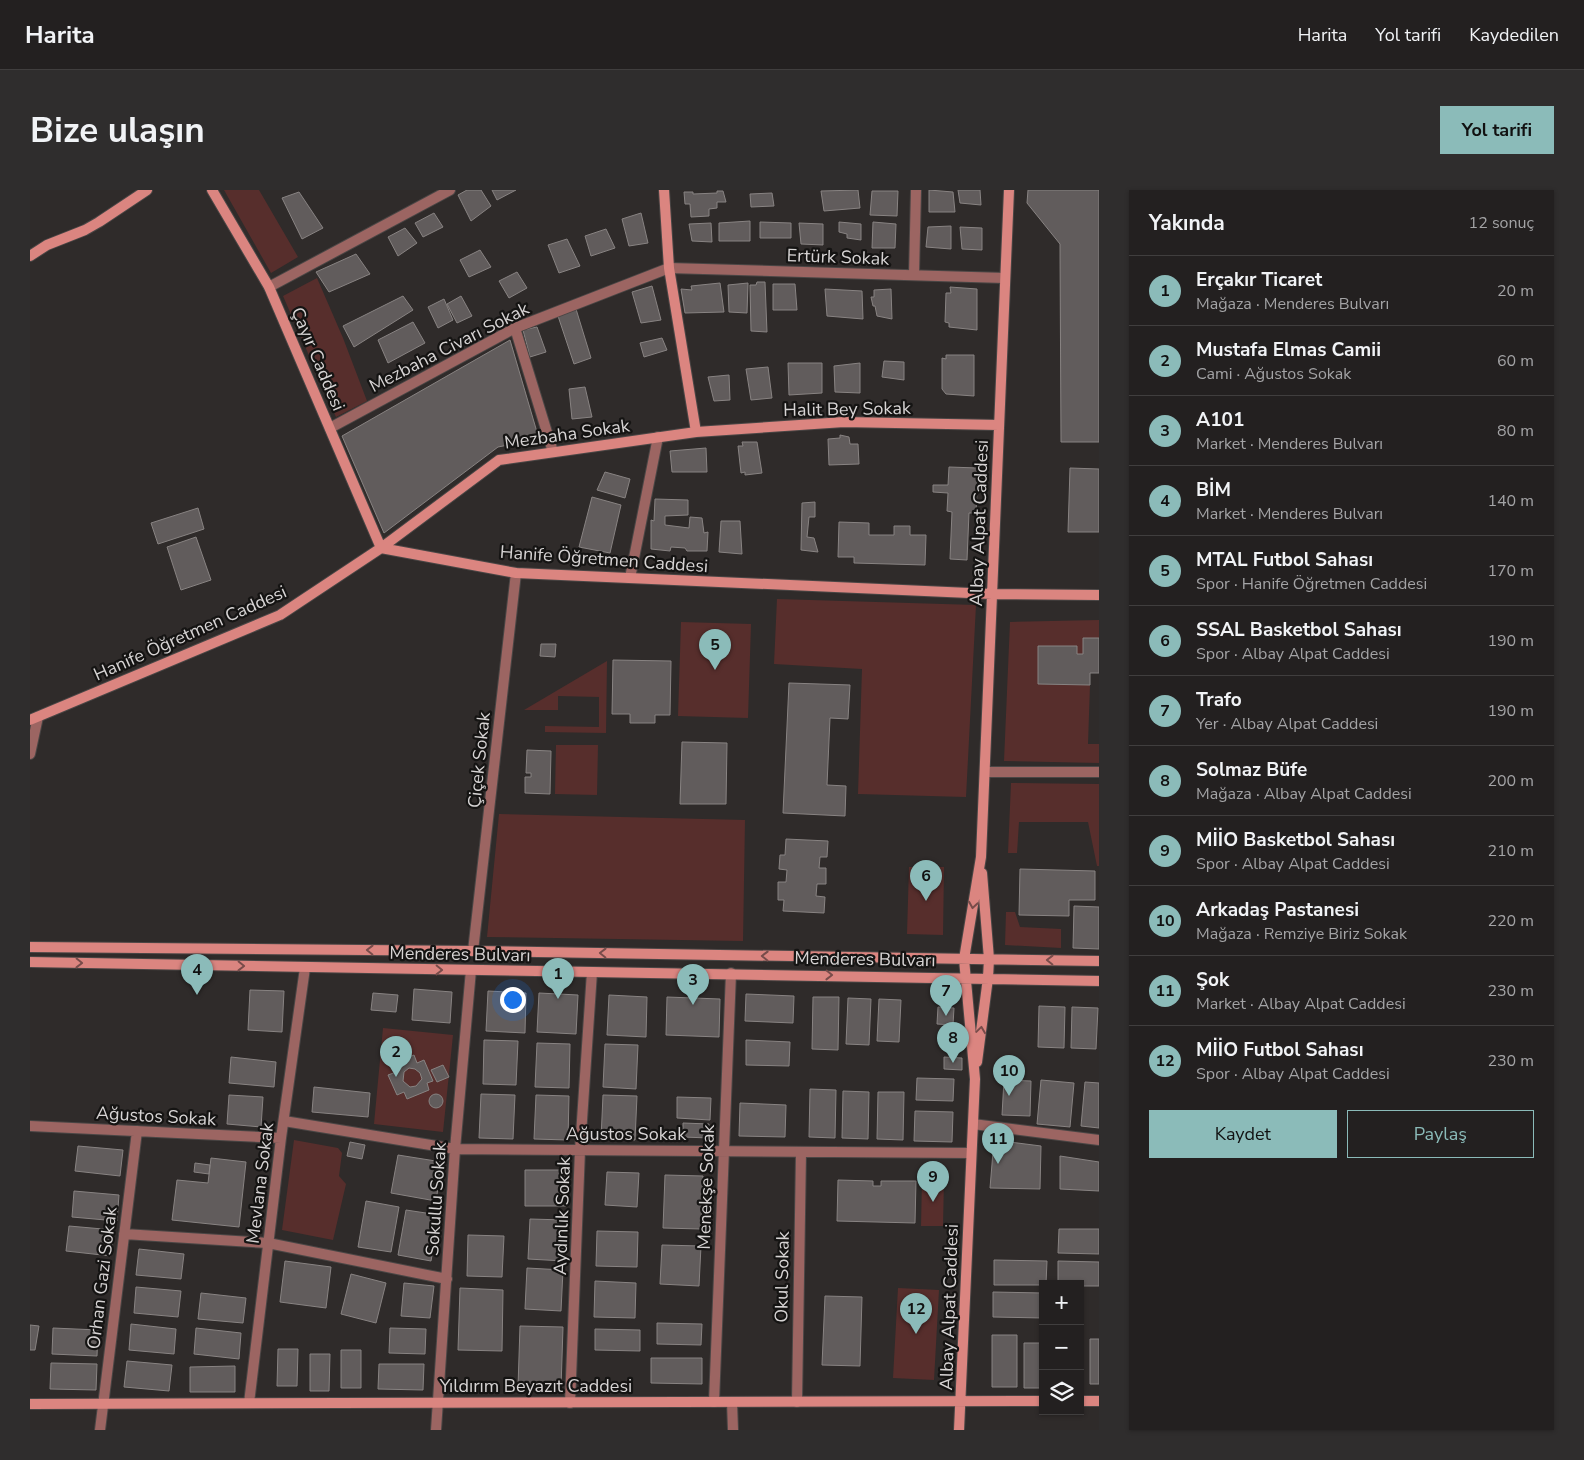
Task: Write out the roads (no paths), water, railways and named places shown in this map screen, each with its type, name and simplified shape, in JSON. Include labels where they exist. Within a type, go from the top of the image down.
[{"type":"street","points":[[30,256],[46,245],[85,230],[147,190]]},
{"type":"street","name":"Çayır Caddesi","points":[[212,190],[269,287],[381,548]]},
{"type":"street","points":[[269,287],[450,190]]},
{"type":"street","points":[[664,190],[669,268],[696,432]]},
{"type":"street","points":[[914,275],[916,190]]},
{"type":"street","name":"Albay Alpat Caddesi","points":[[975,1079],[964,959],[981,857],[1009,190]]},
{"type":"street","name":"Ertürk Sokak","points":[[669,268],[1006,278]]},
{"type":"street","name":"Mezbaha Civarı Sokak","points":[[330,428],[515,328],[669,268]]},
{"type":"street","points":[[515,328],[554,452]]},
{"type":"street","name":"Halit Bey Sokak","points":[[696,432],[844,422],[998,425]]},
{"type":"street","name":"Mezbaha Sokak","points":[[381,548],[498,460],[696,432]]},
{"type":"street","points":[[630,578],[658,437]]},
{"type":"street","name":"Hanife Öğretmen Caddesi","points":[[34,719],[280,615],[381,548],[516,572],[992,594],[1099,595]]},
{"type":"street","name":"Çiçek Sokak","points":[[473,952],[516,572]]},
{"type":"street","points":[[30,754],[34,719]]},
{"type":"street","points":[[985,772],[1099,772]]},
{"type":"street","name":"Albay Alpat Caddesi","points":[[959,1430],[975,1079],[989,959],[981,857]]},
{"type":"street","name":"Menderes Bulvarı","points":[[30,947],[1099,961]]},
{"type":"street","name":"Menderes Bulvarı","points":[[30,962],[1099,981]]},
{"type":"street","name":"Mevlana Sokak","points":[[249,1403],[281,1138],[305,968]]},
{"type":"street","name":"Sokullu Sokak","points":[[436,1430],[455,1149],[471,970]]},
{"type":"street","name":"Aydınlık Sokak","points":[[570,1402],[580,1150],[592,972]]},
{"type":"street","name":"Menekşe Sokak","points":[[714,1402],[731,973]]},
{"type":"street","name":"Ağustos Sokak","points":[[284,1121],[455,1149],[971,1153]]},
{"type":"street","points":[[973,1124],[1099,1140]]},
{"type":"street","name":"Ağustos Sokak","points":[[30,1126],[281,1138]]},
{"type":"street","name":"Orhan Gazi Sokak","points":[[100,1430],[137,1131]]},
{"type":"street","name":"Okul Sokak","points":[[797,1402],[801,1152]]},
{"type":"street","points":[[124,1234],[268,1242],[446,1279]]},
{"type":"street","name":"Yıldırım Beyazıt Caddesi","points":[[30,1404],[1039,1401]]},
{"type":"street","points":[[1084,1401],[1099,1401]]},
{"type":"street","points":[[732,1402],[733,1430]]},
{"type":"place","name":"MTAL Futbol Sahası","points":[[715,670]]},
{"type":"place","name":"SSAL Basketbol Sahası","points":[[926,901]]},
{"type":"place","name":"BİM","points":[[197,995]]},
{"type":"place","name":"Erçakır Ticaret","points":[[558,999]]},
{"type":"place","name":"A101","points":[[693,1005]]},
{"type":"place","name":"Trafo","points":[[946,1016]]},
{"type":"place","name":"Solmaz Büfe","points":[[953,1063]]},
{"type":"place","name":"Mustafa Elmas Camii","points":[[396,1077]]},
{"type":"place","name":"Arkadaş Pastanesi","points":[[1009,1096]]},
{"type":"place","name":"Şok","points":[[998,1164]]},
{"type":"place","name":"MİİO Basketbol Sahası","points":[[933,1202]]},
{"type":"place","name":"MİİO Futbol Sahası","points":[[916,1334]]}]
